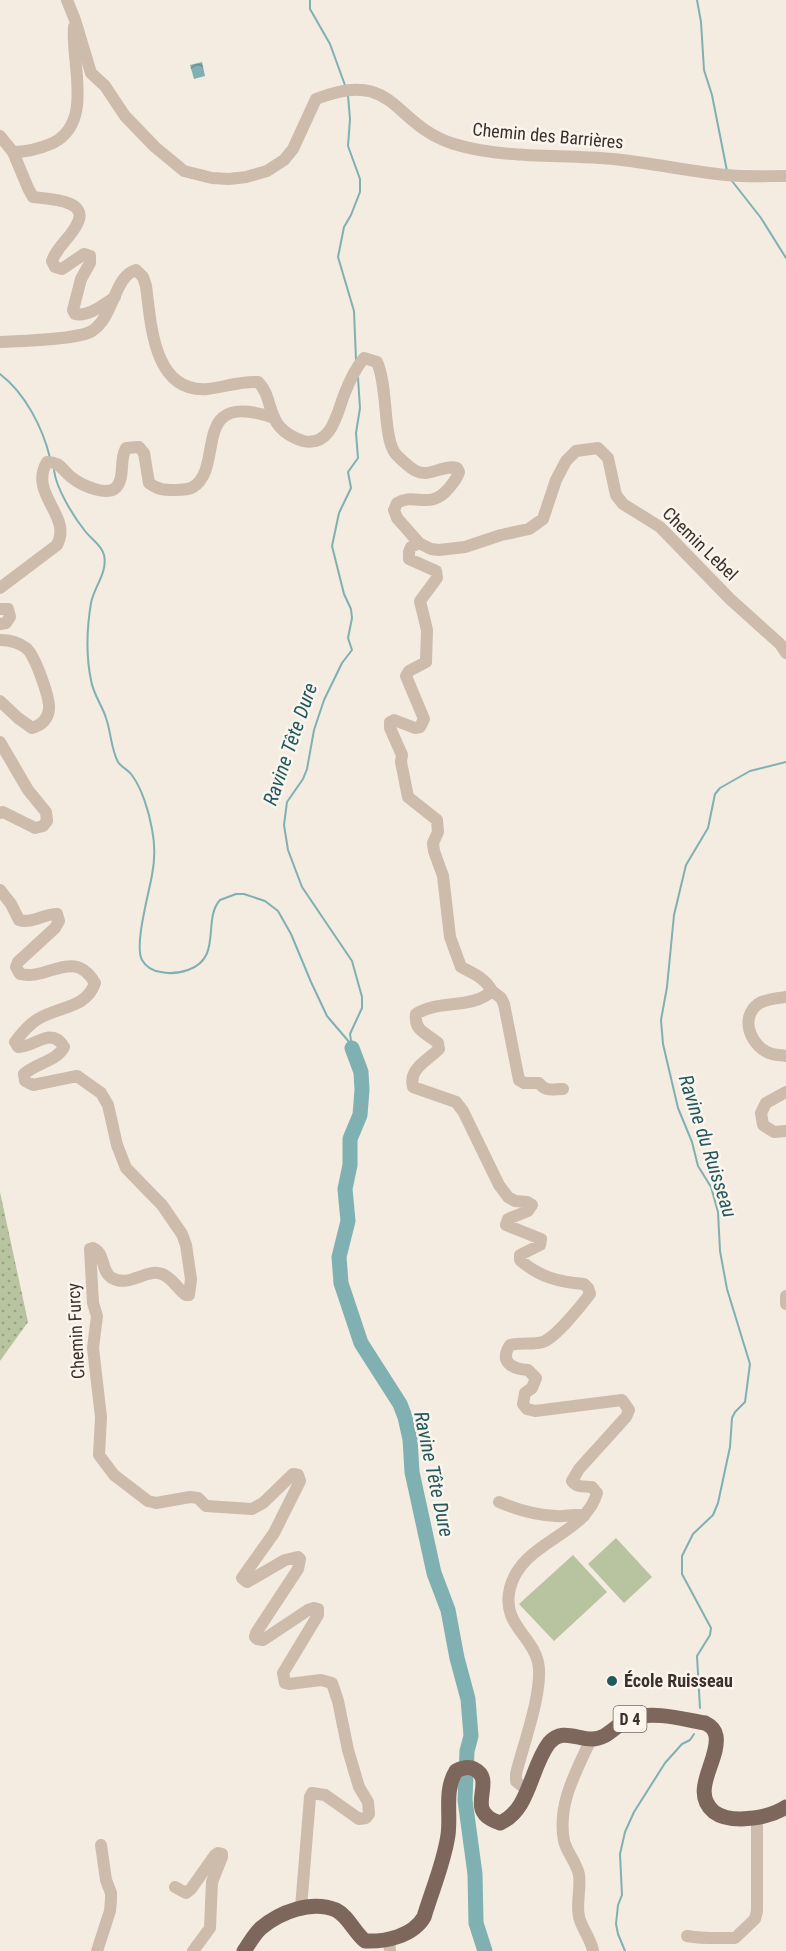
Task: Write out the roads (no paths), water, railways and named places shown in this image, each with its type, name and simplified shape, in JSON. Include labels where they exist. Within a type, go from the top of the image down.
[{"type":"main road","name":"D 4","points":[[244,1951],[260,1929],[300,1908],[315,1906],[337,1910],[365,1941],[390,1945],[419,1926],[424,1917],[448,1835],[452,1778],[456,1771],[462,1768],[472,1768],[483,1777],[483,1811],[490,1820],[500,1823],[511,1818],[544,1752],[551,1741],[560,1735],[570,1734],[591,1739],[605,1737],[631,1718],[647,1716],[705,1723],[712,1727],[716,1734],[717,1744],[706,1780],[705,1793],[708,1806],[717,1814],[732,1819],[757,1818],[786,1807]]},
{"type":"street","name":"Chemin des Barrières","points":[[67,0],[91,73],[105,86],[125,116],[154,147],[184,171],[212,178],[237,178],[267,171],[284,160],[293,149],[316,99],[339,91],[366,89],[383,95],[408,119],[436,136],[452,143],[484,151],[614,159],[728,175],[786,176]]},
{"type":"street","points":[[13,152],[29,152],[59,140],[66,135],[76,117],[78,95],[72,44],[75,20]]},
{"type":"street","points":[[0,136],[13,152],[33,196],[64,201],[78,208],[81,216],[77,226],[52,261],[55,267],[62,269],[84,254],[90,256],[90,263],[81,279],[73,310],[75,314],[81,315],[94,310],[116,296]]},
{"type":"street","points":[[0,342],[42,340],[89,333],[102,322],[123,278],[129,272],[136,270],[143,277],[146,286],[157,353],[164,367],[189,387],[207,389],[240,381],[258,382],[266,393],[274,418],[285,432],[297,439],[309,442],[319,440],[329,432],[337,417],[344,394],[363,358],[377,362],[383,374],[389,434],[394,452],[417,471],[429,473],[451,466],[457,468],[458,478],[445,493],[433,500],[403,499],[397,503],[394,510],[397,518],[419,543],[411,547],[409,559],[436,571],[437,578],[420,601],[427,630],[426,662],[409,671],[406,676],[424,718],[420,727],[415,728],[394,720],[390,722],[390,728],[402,755],[401,762],[408,797],[437,820],[434,851],[443,876],[450,937],[456,957],[461,967],[488,983],[492,991],[501,998],[519,1080],[524,1083],[539,1083],[547,1090],[563,1089]]},
{"type":"street","points":[[0,588],[57,546],[61,538],[60,525],[44,491],[44,468],[47,462],[58,465],[72,478],[88,486],[109,491],[116,488],[121,480],[122,456],[126,448],[139,447],[144,453],[149,483],[162,490],[187,489],[195,486],[205,471],[212,435],[227,416],[234,412],[258,412],[274,418]]},
{"type":"street","name":"Chemin Lebel","points":[[419,543],[430,549],[439,550],[465,547],[501,535],[529,529],[543,519],[556,480],[566,462],[576,451],[598,448],[608,458],[616,495],[623,504],[660,527],[730,599],[780,644],[786,653]]},
{"type":"street","points":[[0,609],[8,609],[10,617],[6,623],[0,624]]},
{"type":"street","points":[[0,640],[16,642],[28,650],[38,667],[50,707],[41,726],[32,728],[0,701]]},
{"type":"street","points":[[0,742],[28,789],[46,812],[47,821],[43,826],[35,828],[3,812],[0,813]]},
{"type":"street","name":"Chemin Furcy","points":[[0,890],[11,904],[18,920],[26,922],[57,914],[59,921],[56,928],[18,962],[16,967],[20,974],[42,973],[68,965],[82,968],[95,983],[91,993],[72,1007],[40,1017],[15,1042],[18,1047],[23,1047],[37,1040],[54,1037],[64,1047],[61,1054],[33,1066],[24,1074],[25,1081],[33,1085],[77,1076],[101,1093],[108,1105],[117,1145],[126,1168],[162,1205],[186,1245],[191,1287],[189,1294],[186,1295],[165,1275],[156,1272],[130,1280],[111,1277],[106,1272],[100,1253],[93,1248],[90,1249],[93,1303],[97,1317],[93,1348],[101,1417],[99,1455],[114,1475],[148,1501],[164,1502],[190,1497],[198,1498],[206,1506],[252,1509],[263,1503],[293,1474],[300,1478],[274,1533],[242,1578],[247,1582],[285,1560],[297,1557],[300,1560],[298,1569],[255,1637],[263,1640],[308,1610],[318,1609],[318,1615],[283,1673],[283,1678],[285,1683],[289,1684],[321,1680],[332,1683],[348,1750],[359,1786],[368,1802],[369,1814],[366,1818],[359,1819],[325,1795],[312,1793],[307,1812],[305,1865],[300,1908]]},
{"type":"street","points":[[492,991],[475,1001],[426,1007],[416,1014],[415,1022],[418,1028],[438,1043],[439,1049],[416,1068],[411,1082],[413,1087],[456,1102],[463,1111],[499,1185],[508,1197],[532,1205],[528,1211],[508,1219],[506,1225],[541,1239],[540,1245],[520,1255],[520,1260],[543,1277],[585,1284],[588,1288],[590,1294],[575,1315],[548,1339],[542,1342],[510,1345],[505,1359],[522,1370],[528,1370],[537,1378],[536,1383],[525,1393],[523,1404],[527,1409],[534,1411],[622,1400],[629,1410],[626,1417],[579,1469],[572,1481],[579,1487],[592,1487],[597,1493],[593,1505],[584,1516],[537,1549],[515,1573],[510,1590],[511,1616],[536,1654],[539,1665],[536,1702],[516,1774],[516,1781],[527,1790]]},
{"type":"street","points":[[786,997],[760,1002],[751,1012],[748,1028],[756,1044],[769,1053],[786,1056]]},
{"type":"street","points":[[786,1092],[766,1103],[761,1113],[763,1125],[774,1132],[786,1131]]},
{"type":"street","points":[[786,1296],[786,1304]]},
{"type":"street","points":[[499,1502],[528,1513],[558,1517],[577,1514],[584,1516]]},
{"type":"street","points":[[591,1739],[568,1788],[563,1813],[564,1840],[579,1874],[577,1909],[593,1951]]},
{"type":"street","points":[[687,1936],[708,1940],[718,1936],[735,1938],[755,1919],[757,1911],[757,1818]]},
{"type":"street","points":[[96,1951],[100,1945],[111,1900],[101,1845]]},
{"type":"street","points":[[175,1887],[186,1893],[218,1852],[222,1854],[212,1882],[210,1928],[194,1951]]},
{"type":"water","points":[[202,62],[205,76],[194,79],[190,65]]},
{"type":"waterway","name":"Ravine Tête Dure","points":[[310,0],[310,9],[330,44],[346,88]]},
{"type":"waterway","name":"Ravine du Ruisseau","points":[[697,0],[704,70],[712,95],[727,171]]},
{"type":"waterway","name":"Ravine Tête Dure","points":[[348,96],[350,119],[348,146],[360,179],[360,192],[344,227],[338,257],[354,311],[356,360]]},
{"type":"waterway","name":"Ravine du Ruisseau","points":[[732,181],[761,218],[786,258]]},
{"type":"waterway","points":[[0,374],[17,391],[32,412],[43,435],[50,458]]},
{"type":"waterway","name":"Ravine Tête Dure","points":[[352,1048],[350,1034],[362,1008],[362,997],[352,961],[302,887],[288,850],[284,825],[287,802],[307,769],[314,730],[324,700],[342,663],[352,650],[348,638],[352,618],[351,609],[344,594],[332,546],[339,513],[351,488],[348,472],[358,458],[356,433],[360,408],[358,378]]},
{"type":"waterway","points":[[54,470],[58,485],[70,510],[101,548],[104,555],[104,567],[91,603],[88,661],[92,685],[106,718],[116,757],[119,764],[131,774],[138,786],[152,829],[154,864],[141,931],[142,960],[153,970],[167,973],[188,970],[199,964],[205,957],[209,948],[212,918],[220,900],[236,894],[244,894],[265,901],[278,911],[291,934],[327,1016],[350,1043]]},
{"type":"waterway","name":"Ravine du Ruisseau","points":[[700,1708],[697,1656],[710,1635],[711,1628],[682,1574],[682,1556],[693,1534],[713,1515],[718,1503],[730,1447],[732,1418],[745,1402],[750,1364],[727,1289],[720,1251],[718,1212],[711,1187],[698,1166],[692,1142],[678,1108],[663,1044],[661,1020],[667,987],[674,915],[686,865],[708,828],[715,794],[720,788],[750,771],[786,762]]},
{"type":"waterway","name":"Ravine Tête Dure","points":[[352,1048],[361,1072],[362,1090],[360,1115],[350,1139],[350,1165],[345,1189],[348,1221],[339,1257],[341,1283],[361,1343],[400,1404],[405,1417],[410,1439],[412,1472],[434,1573],[448,1610],[468,1699],[471,1736],[467,1751],[465,1800],[475,1874],[476,1923],[485,1951]]},
{"type":"waterway","name":"Ravine du Ruisseau","points":[[625,1951],[616,1924],[618,1905],[622,1895],[620,1854],[625,1832],[634,1812],[665,1763],[694,1734]]},
{"type":"place","name":"École Ruisseau","points":[[612,1681]]}]
